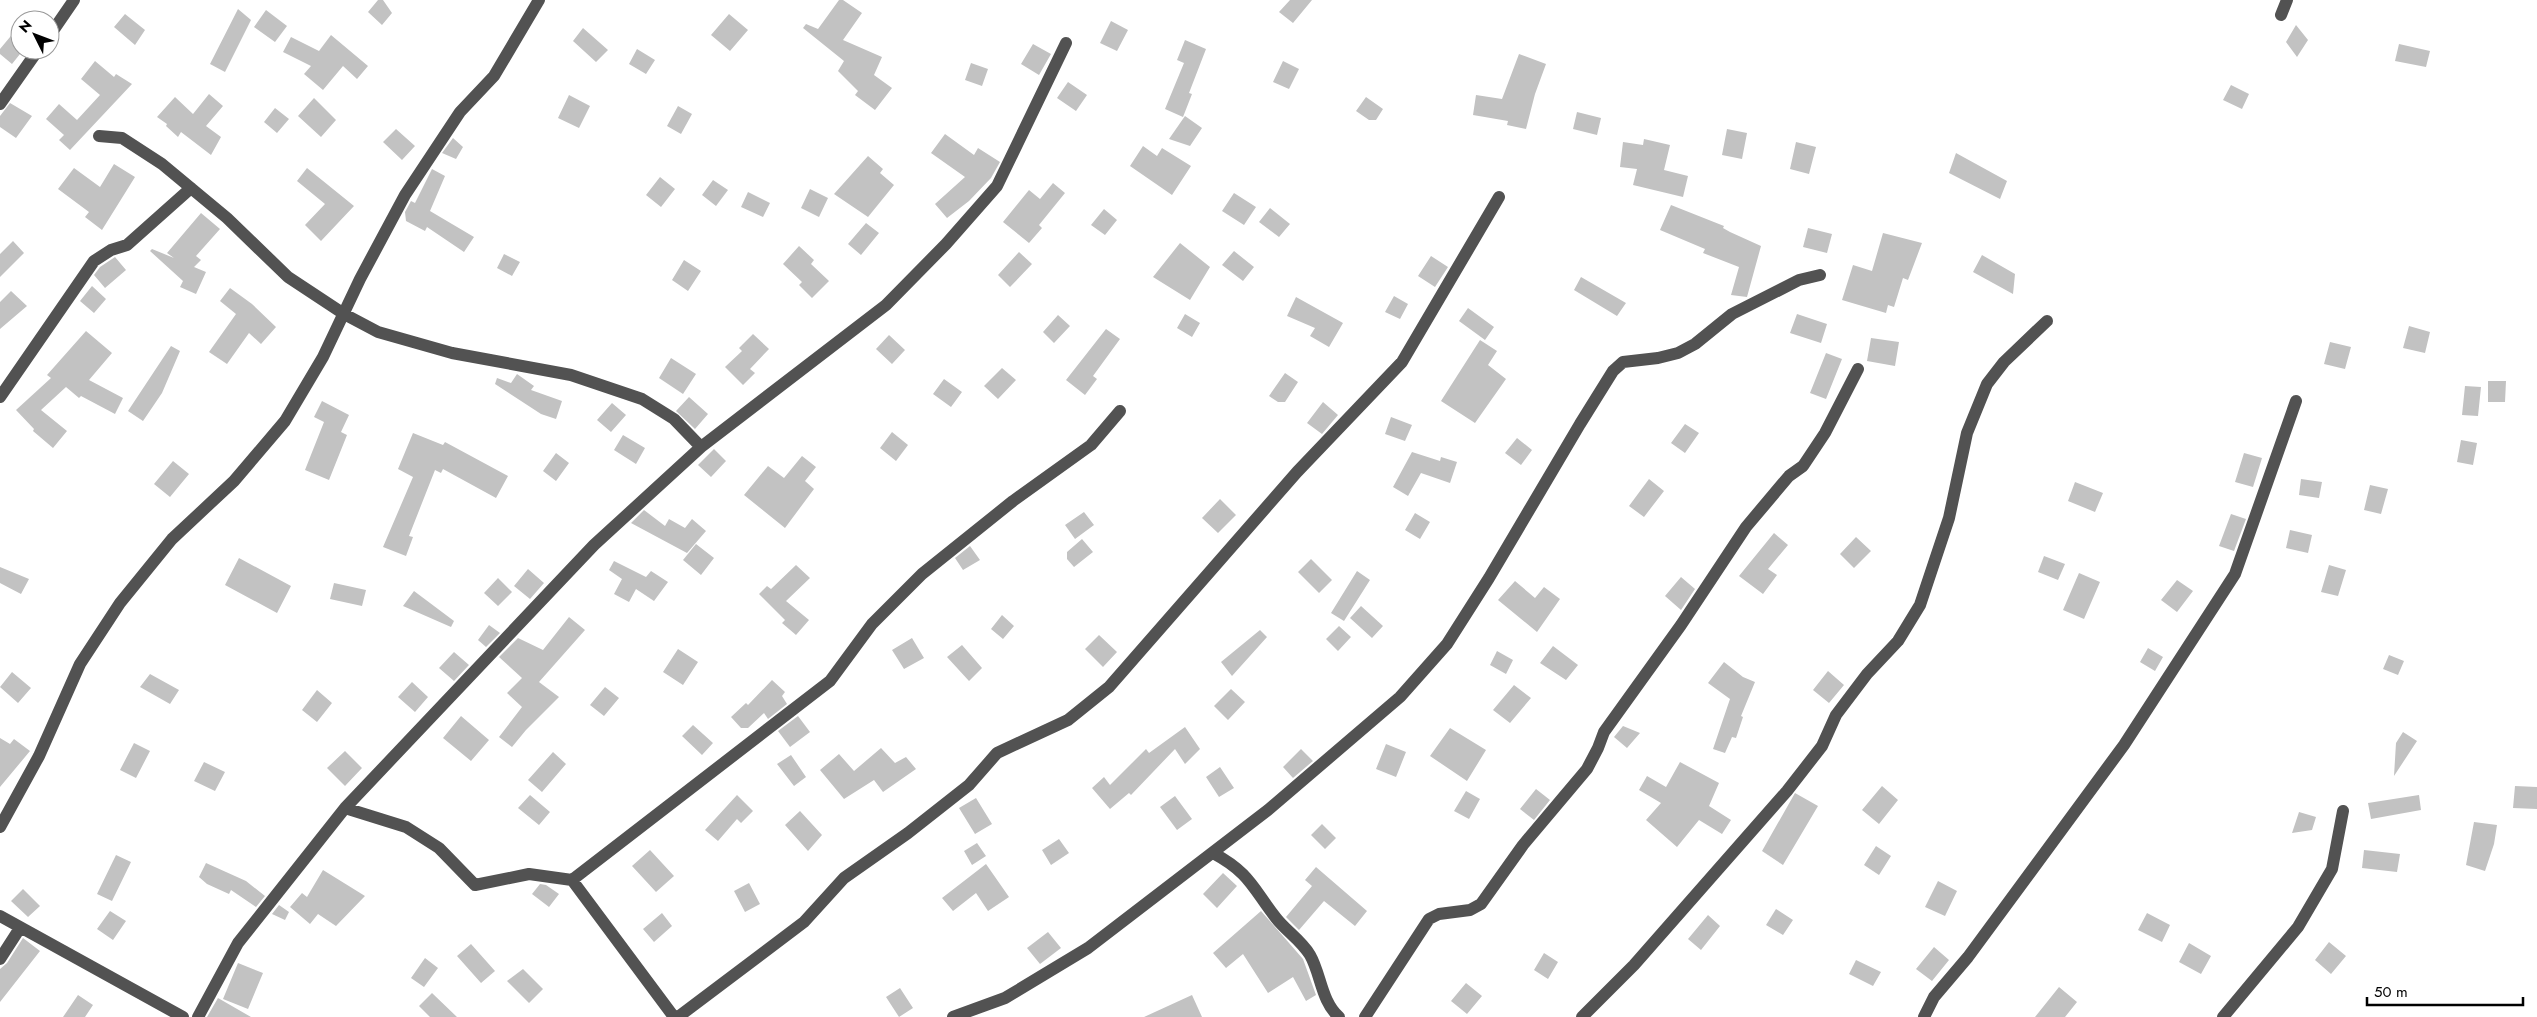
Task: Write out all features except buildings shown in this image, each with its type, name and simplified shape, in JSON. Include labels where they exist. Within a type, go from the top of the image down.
[{"type":"street","points":[[60,20],[74,0]]},
{"type":"street","points":[[0,827],[39,756],[80,664],[120,603],[172,539],[234,481],[285,421],[324,357],[344,314],[406,195],[460,112],[494,76],[539,0]]},
{"type":"street","points":[[2281,15],[2287,0]]},
{"type":"street","points":[[198,1017],[238,943],[345,808],[594,545],[702,447],[886,305],[946,244],[997,186],[1066,43]]},
{"type":"street","points":[[0,104],[31,60]]},
{"type":"street","points":[[99,136],[122,138],[162,164],[227,218],[288,277],[344,314],[378,332],[452,353],[571,375],[642,399],[674,419],[702,447]]},
{"type":"street","points":[[0,397],[94,260],[111,250],[127,245],[191,188]]},
{"type":"street","points":[[678,1017],[804,922],[844,878],[908,833],[969,785],[996,753],[1068,720],[1109,687],[1297,472],[1402,362],[1499,197]]},
{"type":"street","points":[[953,1017],[1005,998],[1088,948],[1268,810],[1400,697],[1447,644],[1613,371],[1623,362],[1658,358],[1678,353],[1695,344],[1732,314],[1800,280],[1820,275]]},
{"type":"street","points":[[1582,1017],[1634,965],[1787,791],[1822,746],[1836,715],[1867,674],[1898,641],[1920,605],[1949,518],[1967,434],[1987,384],[2004,362],[2046,321]]},
{"type":"street","points":[[1365,1017],[1429,919],[1439,914],[1470,910],[1481,904],[1522,845],[1588,770],[1604,732],[1681,624],[1746,527],[1790,476],[1803,466],[1825,433],[1858,368]]},
{"type":"street","points":[[1924,1017],[1934,998],[1968,957],[2124,745],[2235,574],[2296,401]]},
{"type":"street","points":[[572,880],[830,680],[872,624],[922,574],[1013,501],[1091,444],[1120,411]]},
{"type":"street","points":[[345,808],[406,827],[438,848],[475,885],[529,874],[572,880],[674,1017]]},
{"type":"street","points":[[2223,1017],[2298,928],[2332,869],[2343,811]]},
{"type":"street","points":[[1213,853],[1231,863],[1251,880],[1277,919],[1310,955],[1328,1003],[1338,1017]]},
{"type":"street","points":[[0,916],[183,1017]]},
{"type":"street","points":[[0,959],[20,928]]}]
